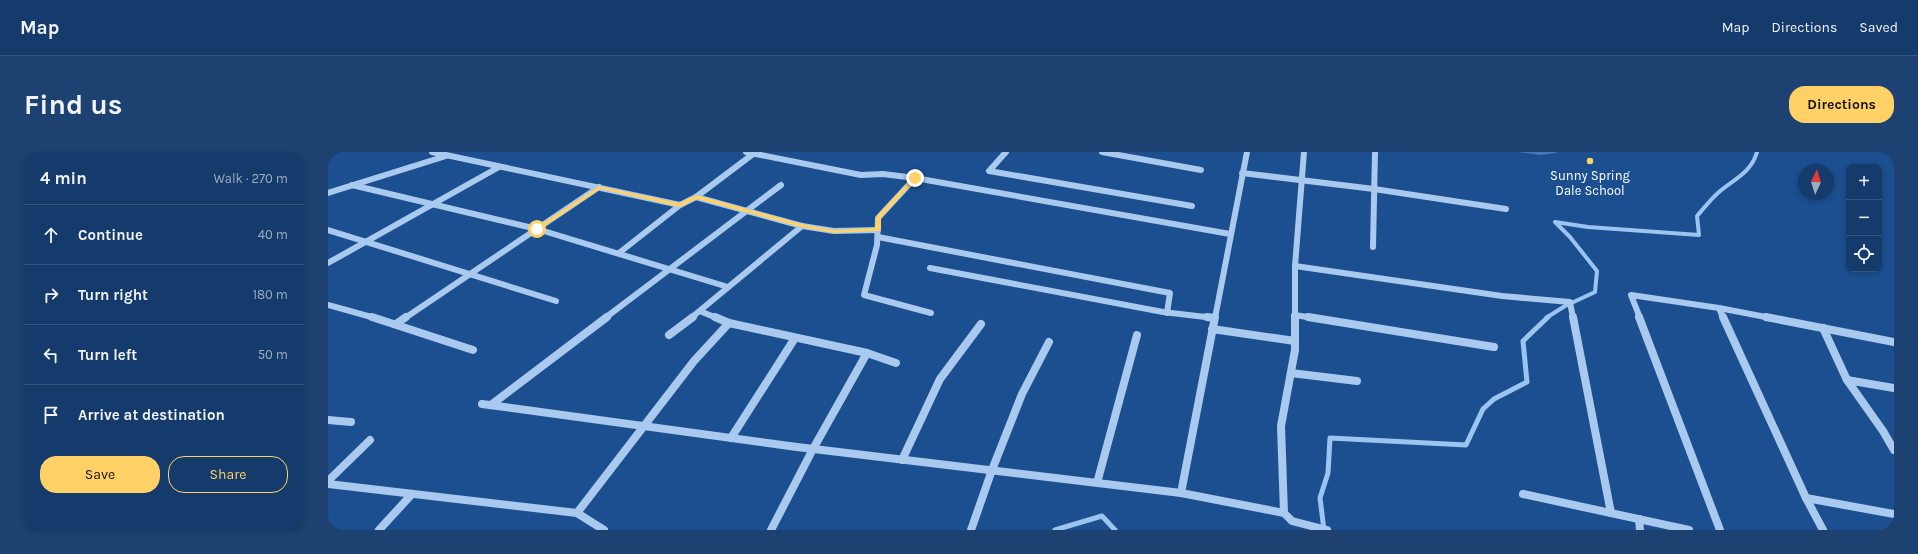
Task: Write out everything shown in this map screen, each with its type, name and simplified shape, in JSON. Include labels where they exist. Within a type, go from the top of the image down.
[{"type":"street","points":[[432,152],[680,205]]},
{"type":"street","points":[[746,152],[861,175],[883,174],[915,178],[1230,234]]},
{"type":"street","points":[[1006,152],[989,171],[1192,206]]},
{"type":"street","points":[[1102,152],[1201,170]]},
{"type":"street","points":[[1181,493],[1247,152]]},
{"type":"street","points":[[1284,513],[1281,426],[1291,373],[1295,341],[1295,266],[1304,152]]},
{"type":"street","points":[[1373,247],[1375,152]]},
{"type":"street","points":[[619,253],[680,205],[696,197],[753,154]]},
{"type":"street","points":[[328,193],[446,156]]},
{"type":"street","points":[[328,263],[499,167]]},
{"type":"street","points":[[1242,173],[1374,189],[1506,209]]},
{"type":"street","points":[[915,178],[878,218],[877,245],[864,295],[932,313]]},
{"type":"street","points":[[352,185],[537,229],[728,287]]},
{"type":"street","points":[[492,405],[781,185]]},
{"type":"street","points":[[396,324],[599,187]]},
{"type":"street","points":[[696,197],[802,226],[834,231],[878,230]]},
{"type":"street","points":[[669,335],[702,312],[728,287],[802,226]]},
{"type":"street","points":[[328,230],[556,301]]},
{"type":"street","points":[[878,237],[1170,293],[1167,313]]},
{"type":"street","points":[[1295,266],[1502,296],[1570,302],[1611,513]]},
{"type":"street","points":[[930,268],[1167,313],[1214,318]]},
{"type":"street","points":[[1720,530],[1631,295],[1719,308],[1894,342]]},
{"type":"street","points":[[328,305],[396,324],[473,350]]},
{"type":"street","points":[[1719,308],[1740,357],[1806,498],[1823,530]]},
{"type":"street","points":[[702,312],[730,323],[795,338],[868,352],[896,363]]},
{"type":"street","points":[[1294,315],[1494,347]]},
{"type":"street","points":[[577,513],[694,361],[730,323]]},
{"type":"street","points":[[902,460],[940,379],[981,324]]},
{"type":"street","points":[[1823,328],[1847,380],[1883,431],[1894,450]]},
{"type":"street","points":[[1212,329],[1295,341]]},
{"type":"street","points":[[1097,483],[1137,336]]},
{"type":"street","points":[[731,438],[795,338]]},
{"type":"street","points":[[971,530],[992,470],[1022,394],[1049,342]]},
{"type":"street","points":[[771,530],[813,449],[868,352]]},
{"type":"street","points":[[1291,373],[1358,381]]},
{"type":"street","points":[[1847,380],[1894,388]]},
{"type":"street","points":[[482,404],[813,449],[1181,493],[1284,513],[1292,521],[1327,530]]},
{"type":"street","points":[[328,420],[350,422]]},
{"type":"street","points":[[328,482],[370,440]]},
{"type":"street","points":[[328,482],[412,494],[577,513],[604,530]]},
{"type":"street","points":[[379,530],[412,494]]},
{"type":"street","points":[[1523,494],[1689,530]]},
{"type":"street","points":[[1806,498],[1894,514]]},
{"type":"street","points":[[1639,519],[1640,530]]},
{"type":"building","points":[[1518,152],[1556,152],[1556,153],[1541,155]]},
{"type":"waterway","points":[[1546,318],[1565,306],[1595,292],[1597,271],[1570,237],[1555,222],[1588,227],[1699,235],[1697,216],[1716,195],[1751,165],[1757,152]]},
{"type":"waterway","points":[[1324,530],[1320,498],[1328,473],[1330,438],[1466,445],[1483,409],[1494,399],[1527,382],[1523,341],[1548,317]]},
{"type":"waterway","points":[[1055,530],[1102,516],[1115,530]]},
{"type":"place","name":"Sunny Spring Dale School","points":[[1590,161]]},
{"type":"route","points":[[537,229],[599,187],[680,205],[696,197],[802,226],[834,231],[878,230],[878,218],[915,178]]}]
